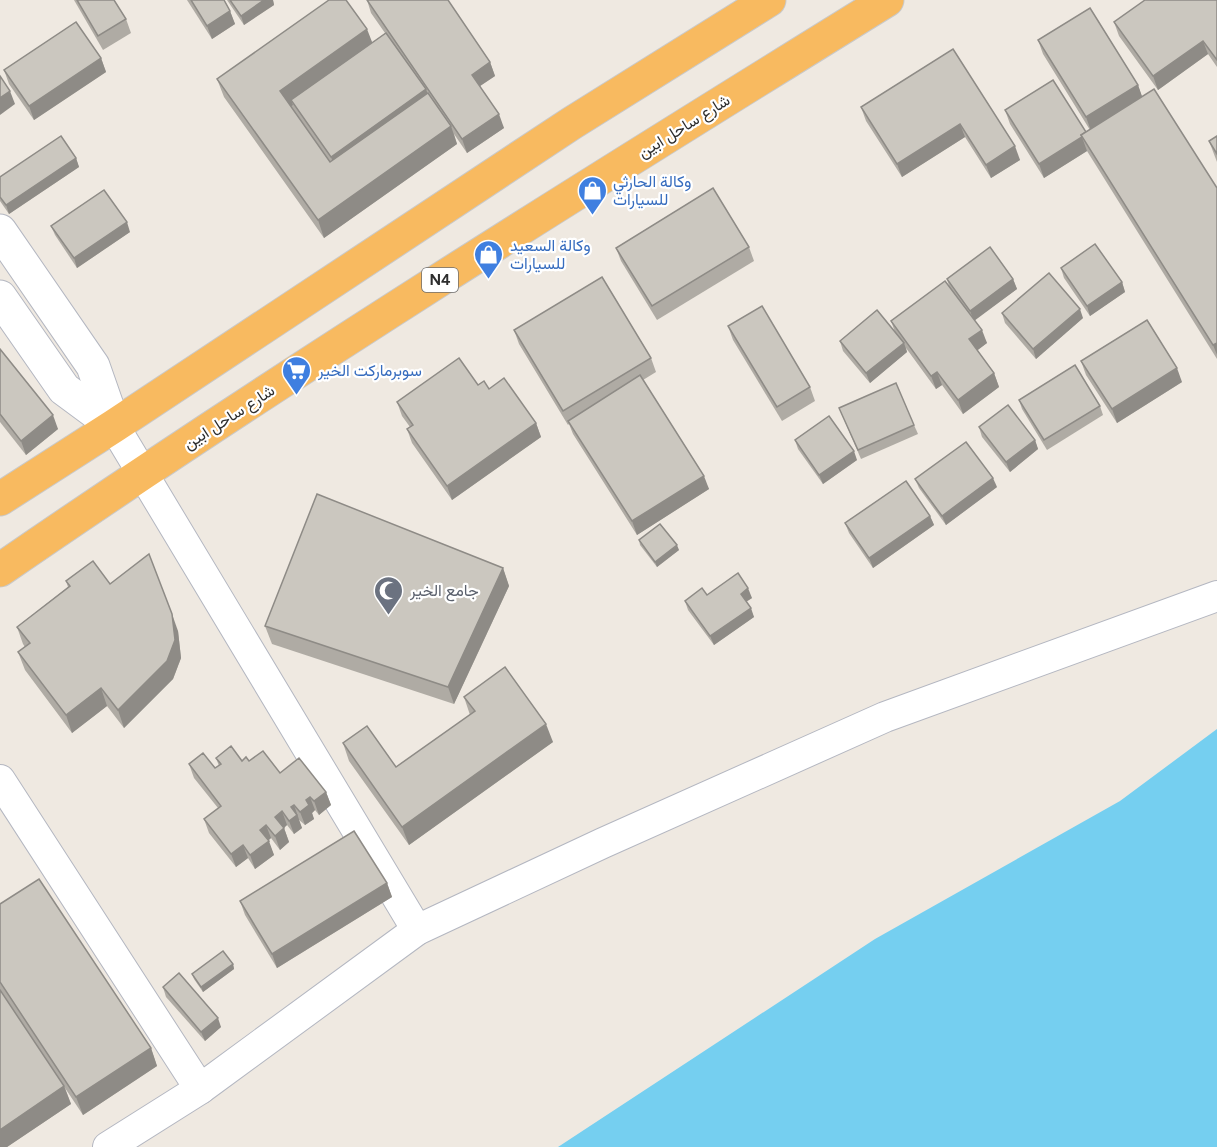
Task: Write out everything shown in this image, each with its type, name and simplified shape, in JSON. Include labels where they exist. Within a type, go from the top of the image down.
[{"type":"highway","points":[[0,498],[114,426],[572,123],[769,0]]},
{"type":"highway","name":"شارع ساحل ابين","points":[[0,570],[141,473],[601,177],[887,0]]},
{"type":"main road","points":[[0,231],[93,366],[114,426]]},
{"type":"main road","points":[[0,297],[64,389],[114,426]]},
{"type":"street","points":[[114,426],[417,930]]},
{"type":"street","points":[[108,1147],[200,1089],[417,930],[603,843],[885,717],[1217,596]]},
{"type":"street","points":[[0,780],[200,1089]]},
{"type":"water","points":[[1217,729],[1217,1147],[558,1147],[875,939],[1120,801]]},
{"type":"building","points":[[77,0],[114,0],[126,19],[98,36]]},
{"type":"building","points":[[191,0],[224,0],[230,11],[207,26]]},
{"type":"building","points":[[230,0],[264,0],[241,16]]},
{"type":"building","points":[[329,0],[346,0],[367,29],[280,91],[330,162],[428,93],[451,126],[318,220],[217,79]]},
{"type":"building","points":[[367,0],[448,0],[490,62],[472,75],[499,114],[462,139]]},
{"type":"building","points":[[1145,0],[1217,0],[1217,60],[1203,41],[1153,76],[1114,22]]},
{"type":"building","points":[[1090,8],[1138,85],[1086,117],[1038,40]]},
{"type":"building","points":[[76,22],[101,58],[29,106],[4,70]]},
{"type":"building","points":[[386,33],[426,89],[331,157],[291,100]]},
{"type":"building","points":[[953,49],[1015,146],[986,165],[960,124],[897,164],[861,107]]},
{"type":"building","points":[[0,76],[10,91],[0,98]]},
{"type":"building","points":[[1053,80],[1086,132],[1081,135],[1082,137],[1039,164],[1005,110]]},
{"type":"building","points":[[1154,89],[1217,188],[1217,343],[1213,345],[1081,135]]},
{"type":"building","points":[[61,136],[76,158],[6,205],[0,197],[0,177]]},
{"type":"building","points":[[1217,136],[1217,154],[1209,141]]},
{"type":"building","points":[[713,188],[749,247],[652,306],[616,248]]},
{"type":"building","points":[[104,190],[127,222],[74,258],[51,226]]},
{"type":"building","points":[[1095,244],[1122,282],[1087,306],[1061,268]]},
{"type":"building","points":[[990,247],[1013,279],[970,311],[947,279]]},
{"type":"building","points":[[1049,273],[1080,309],[1033,349],[1002,313]]},
{"type":"building","points":[[602,277],[651,358],[563,411],[514,330]]},
{"type":"building","points":[[945,281],[982,330],[969,339],[994,373],[958,400],[937,372],[931,376],[891,321]]},
{"type":"building","points":[[762,306],[810,387],[777,407],[728,326]]},
{"type":"building","points":[[877,310],[904,343],[866,373],[840,341]]},
{"type":"building","points":[[1147,320],[1177,368],[1112,409],[1081,361]]},
{"type":"building","points":[[0,349],[53,415],[21,441],[0,414]]},
{"type":"building","points":[[459,358],[478,385],[484,381],[489,389],[504,378],[536,423],[447,486],[407,429],[413,425],[397,402]]},
{"type":"building","points":[[1075,365],[1100,406],[1044,440],[1019,400]]},
{"type":"building","points":[[640,375],[704,476],[632,521],[568,421]]},
{"type":"building","points":[[896,383],[914,425],[858,450],[839,408]]},
{"type":"building","points":[[1008,405],[1035,440],[1006,462],[979,427]]},
{"type":"building","points":[[829,416],[854,451],[819,475],[795,440]]},
{"type":"building","points":[[966,442],[993,478],[942,516],[915,479]]},
{"type":"building","points":[[906,481],[930,516],[869,558],[845,523]]},
{"type":"building","name":"جامع الخير","points":[[317,494],[503,568],[448,687],[265,626]]},
{"type":"building","points":[[660,524],[677,545],[655,562],[639,540]]},
{"type":"building","points":[[149,554],[172,614],[175,640],[167,661],[118,710],[101,688],[66,715],[18,652],[30,643],[17,627],[70,586],[66,581],[93,561],[110,584]]},
{"type":"building","points":[[738,573],[748,588],[741,594],[751,608],[710,636],[685,601],[702,588],[707,595]]},
{"type":"building","points":[[505,667],[546,724],[402,827],[343,743],[367,726],[396,767],[475,711],[464,697]]},
{"type":"building","points":[[231,746],[242,761],[246,757],[249,761],[263,751],[280,773],[299,758],[326,792],[314,801],[310,797],[306,800],[309,805],[300,812],[294,805],[291,807],[297,815],[289,821],[282,811],[275,817],[284,828],[275,836],[266,825],[260,830],[269,841],[250,855],[243,845],[231,854],[204,819],[221,806],[189,764],[203,753],[215,768],[221,764],[216,758]]},
{"type":"building","points":[[354,831],[387,883],[272,954],[240,901]]},
{"type":"building","points":[[39,879],[151,1048],[76,1097],[0,982],[0,904]]},
{"type":"building","points":[[223,951],[233,964],[201,987],[192,974]]},
{"type":"building","points":[[179,973],[218,1018],[201,1032],[163,987]]},
{"type":"building","points":[[0,990],[64,1086],[0,1130]]},
{"type":"place","name":"وكالة الحارثي للسيارات","points":[[592,216]]},
{"type":"place","name":"وكالة السعيد للسيارات","points":[[489,280]]},
{"type":"place","name":"سوبرماركت الخير","points":[[297,396]]},
{"type":"place","name":"جامع الخير","points":[[389,616]]}]
